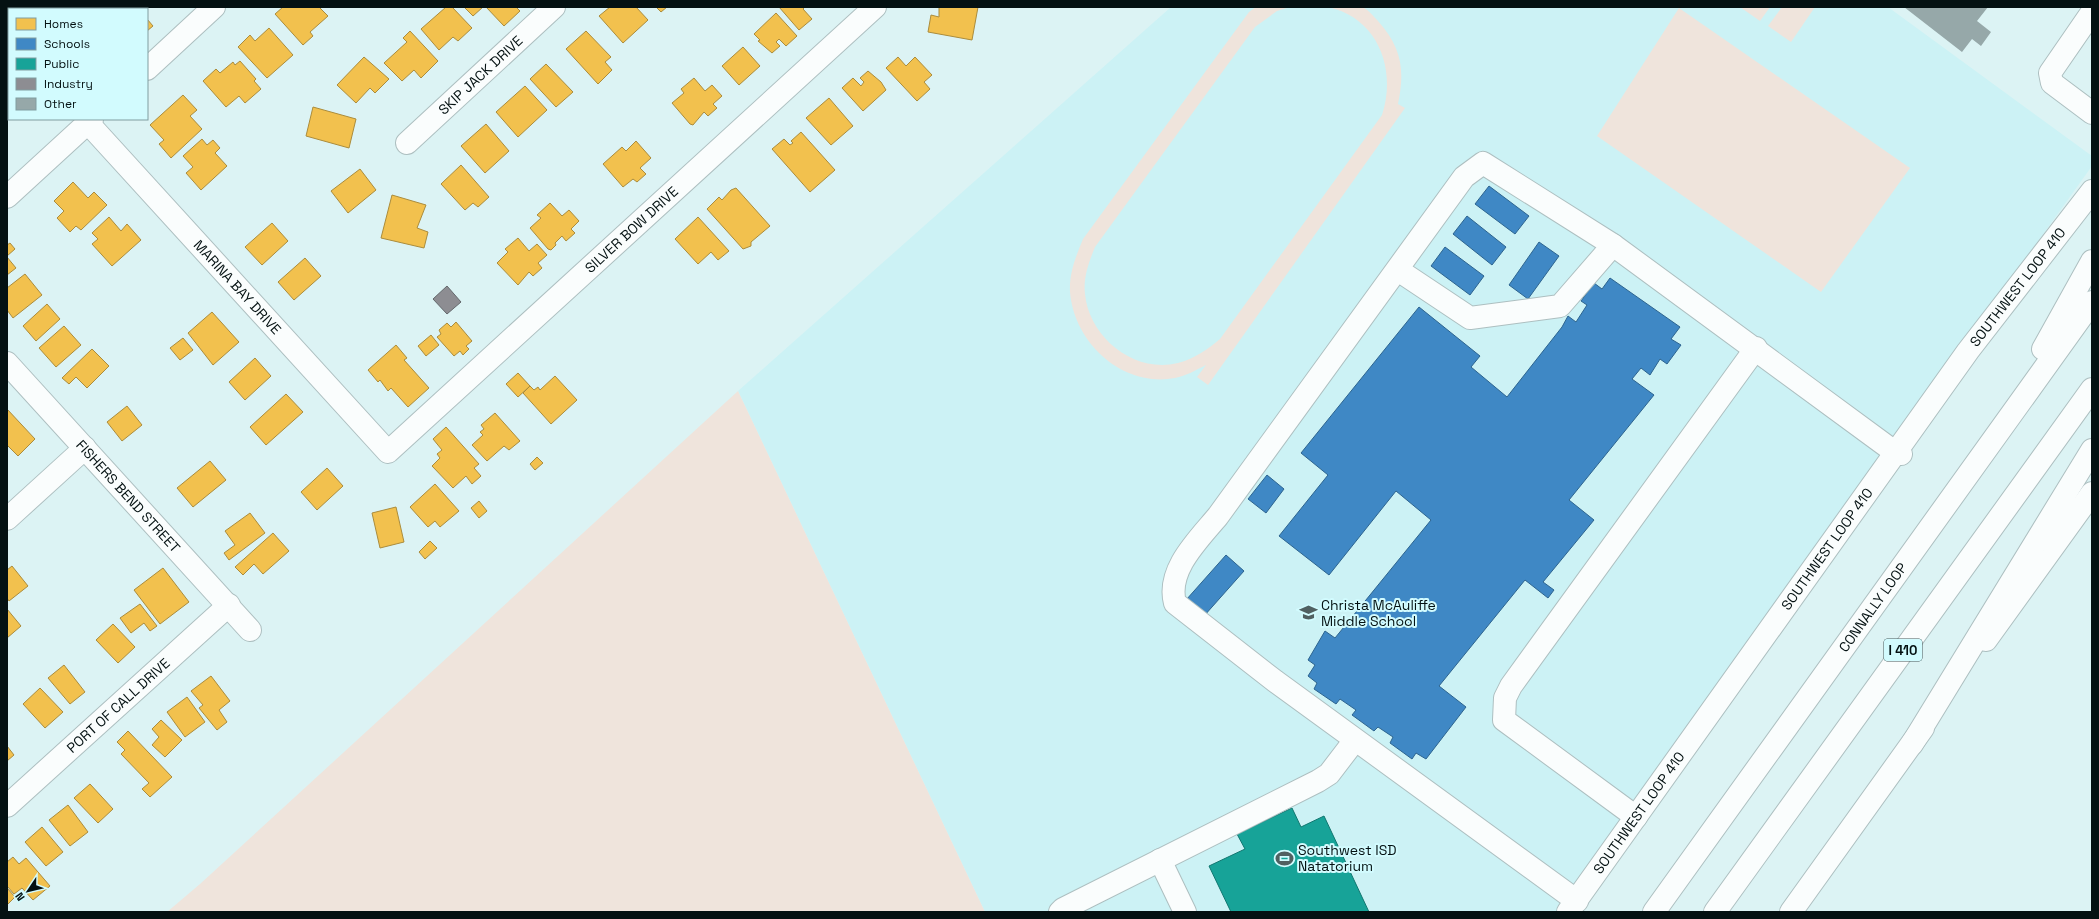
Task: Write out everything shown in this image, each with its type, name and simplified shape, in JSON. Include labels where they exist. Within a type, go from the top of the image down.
[{"type":"main road","points":[[148,68],[214,7]]},
{"type":"main road","name":"SKIP JACK DRIVE","points":[[407,143],[554,7]]},
{"type":"main road","name":"SILVER BOW DRIVE","points":[[388,452],[875,7]]},
{"type":"main road","points":[[2089,104],[2052,83],[2050,73],[2092,12]]},
{"type":"main road","points":[[7,197],[90,121]]},
{"type":"main road","name":"MARINA BAY DRIVE","points":[[90,121],[388,452]]},
{"type":"main road","points":[[1572,906],[1355,740],[1275,682],[1175,603],[1175,577],[1195,544],[1218,516],[1398,270],[1464,177],[1483,163],[1613,245],[1898,453]]},
{"type":"main road","name":"SOUTHWEST LOOP 410","points":[[1572,906],[1898,453],[1968,351],[2092,191]]},
{"type":"main road","points":[[1398,270],[1470,318],[1560,306],[1613,245]]},
{"type":"main road","points":[[1995,437],[2092,261]]},
{"type":"main road","name":"CONNALLY LOOP","points":[[1654,912],[2092,302]]},
{"type":"main road","points":[[1636,817],[1504,720],[1505,698],[1511,686],[1756,348]]},
{"type":"main road","name":"FISHERS BEND STREET","points":[[7,363],[229,605],[250,630]]},
{"type":"main road","name":"I 410","points":[[1715,912],[2092,389]]},
{"type":"main road","points":[[7,519],[85,448]]},
{"type":"main road","points":[[1912,744],[2092,450]]},
{"type":"main road","points":[[1791,912],[2092,493]]},
{"type":"main road","name":"PORT OF CALL DRIVE","points":[[7,806],[229,605]]},
{"type":"main road","points":[[1060,912],[1063,909],[1318,781],[1329,774],[1355,740]]},
{"type":"main road","points":[[1160,860],[1185,912]]},
{"type":"shaded area","name":"Christa McAuliffe Middle School","points":[[1171,7],[1888,7],[2092,156],[2092,166],[1557,912],[985,912],[738,391]]},
{"type":"shaded area","points":[[1256,7],[1290,7],[1277,11],[1255,27],[1095,247],[1086,276],[1085,294],[1088,310],[1095,324],[1105,338],[1116,349],[1145,363],[1162,365],[1178,363],[1190,359],[1206,350],[1220,339],[1382,115],[1386,98],[1387,80],[1385,64],[1379,48],[1371,34],[1360,22],[1345,13],[1328,7],[1362,7],[1371,13],[1386,31],[1397,50],[1400,60],[1401,80],[1398,104],[1405,108],[1208,385],[1197,377],[1206,365],[1175,378],[1156,379],[1137,376],[1120,369],[1104,358],[1091,344],[1081,328],[1074,311],[1070,292],[1072,271],[1076,258],[1083,239],[1249,12]]},
{"type":"shaded area","points":[[1740,7],[1770,7],[1760,21]]},
{"type":"shaded area","points":[[1782,7],[1815,7],[1791,42],[1768,26]]},
{"type":"shaded area","points":[[1679,8],[1910,168],[1821,292],[1597,136]]},
{"type":"shaded area","points":[[738,391],[985,912],[167,912],[200,884]]},
{"type":"building: Homes","points":[[113,7],[138,8],[114,8]]},
{"type":"building: Homes","points":[[283,7],[319,7],[328,16],[310,32],[313,36],[303,45],[275,14]]},
{"type":"building: Homes","points":[[446,7],[452,7],[472,28],[458,41],[453,37],[439,50],[421,29]]},
{"type":"building: Homes","points":[[464,7],[483,7],[473,16]]},
{"type":"building: Homes","points":[[486,7],[516,7],[520,11],[504,26]]},
{"type":"building: Homes","points":[[610,7],[636,7],[648,20],[623,43],[599,16]]},
{"type":"building: Homes","points":[[656,7],[667,7],[661,12]]},
{"type":"building: Homes","points":[[779,7],[805,7],[803,9],[812,19],[799,30]]},
{"type":"building: Homes","points":[[939,7],[978,7],[972,40],[928,32],[931,15],[939,17]]},
{"type":"building: Homes","points":[[776,13],[797,36],[786,46],[779,39],[776,42],[780,46],[772,53],[758,41],[760,40],[754,34]]},
{"type":"building: Homes","points":[[148,20],[153,26],[148,30]]},
{"type":"building: Homes","points":[[269,28],[293,55],[267,78],[238,47],[250,35],[255,41]]},
{"type":"building: Homes","points":[[410,31],[438,61],[421,78],[414,70],[402,81],[384,63],[407,42],[403,38]]},
{"type":"building: Homes","points":[[586,31],[611,57],[605,62],[612,70],[598,84],[566,49]]},
{"type":"building: Homes","points":[[743,47],[760,66],[739,85],[722,66]]},
{"type":"building: Homes","points":[[364,57],[389,79],[375,93],[370,88],[356,103],[337,85]]},
{"type":"building: Homes","points":[[898,57],[906,66],[915,57],[932,75],[924,82],[930,89],[917,101],[886,68]]},
{"type":"building: Homes","points":[[240,61],[256,79],[254,81],[261,89],[245,103],[239,96],[226,107],[203,81],[216,69],[220,73],[233,62],[235,65]]},
{"type":"building: Homes","points":[[546,64],[573,92],[556,107],[530,79]]},
{"type":"building: Homes","points":[[868,71],[881,82],[886,90],[863,111],[842,88],[853,78],[861,86],[864,82],[860,78]]},
{"type":"building: Homes","points":[[694,78],[705,91],[712,85],[722,96],[713,104],[717,108],[708,116],[704,112],[693,125],[690,124],[672,103],[684,93],[681,89]]},
{"type":"building: Homes","points":[[525,86],[547,110],[518,137],[496,112]]},
{"type":"building: Homes","points":[[183,95],[197,110],[190,116],[202,129],[171,158],[159,144],[164,140],[150,125]]},
{"type":"building: Homes","points":[[829,98],[853,126],[831,145],[806,118]]},
{"type":"building: Homes","points":[[313,107],[356,119],[349,148],[306,136]]},
{"type":"building: Homes","points":[[486,124],[509,151],[485,173],[461,146]]},
{"type":"building: Homes","points":[[801,132],[835,170],[810,192],[772,149],[784,139],[790,145],[793,143],[791,141]]},
{"type":"building: Homes","points":[[202,139],[207,145],[213,140],[220,148],[215,153],[227,166],[201,190],[186,173],[193,167],[183,156]]},
{"type":"building: Homes","points":[[636,141],[651,158],[640,168],[646,174],[637,182],[633,179],[623,187],[603,164],[622,147],[626,151]]},
{"type":"building: Homes","points":[[461,165],[489,197],[478,207],[473,203],[465,210],[441,184]]},
{"type":"building: Homes","points":[[360,169],[376,190],[348,213],[331,191]]},
{"type":"building: Homes","points":[[73,182],[88,198],[94,192],[107,205],[81,230],[76,226],[70,232],[57,218],[64,211],[54,201]]},
{"type":"building: Homes","points":[[736,188],[770,226],[751,242],[751,246],[743,249],[707,209],[719,197],[722,200],[731,190]]},
{"type":"building: Homes","points":[[392,195],[426,205],[417,228],[428,232],[424,248],[381,238]]},
{"type":"building: Homes","points":[[550,203],[562,216],[569,210],[579,221],[571,229],[575,233],[566,241],[562,236],[551,250],[548,249],[530,228],[541,218],[537,215]]},
{"type":"building: Homes","points":[[109,217],[121,231],[127,224],[141,240],[112,266],[92,244],[98,239],[92,233]]},
{"type":"building: Homes","points":[[698,217],[729,251],[718,260],[711,252],[698,264],[675,239]]},
{"type":"building: Homes","points":[[272,223],[288,241],[262,265],[245,247]]},
{"type":"building: Homes","points":[[518,238],[529,251],[537,244],[547,255],[538,263],[542,268],[533,276],[529,272],[518,285],[497,263],[508,252],[505,249]]},
{"type":"building: Homes","points":[[10,243],[15,249],[7,256],[7,245]]},
{"type":"building: Homes","points":[[7,257],[16,268],[7,275]]},
{"type":"building: Homes","points":[[305,258],[321,276],[294,300],[278,282]]},
{"type":"building: Homes","points":[[25,274],[42,295],[13,318],[7,310],[7,288]]},
{"type":"building: Homes","points":[[47,304],[60,319],[36,341],[23,326]]},
{"type":"building: Homes","points":[[212,312],[239,342],[213,365],[188,333]]},
{"type":"building: Homes","points":[[456,322],[472,341],[466,346],[469,349],[463,355],[460,351],[454,356],[437,337],[441,334],[439,330],[447,323],[451,327]]},
{"type":"building: Homes","points":[[64,326],[81,345],[56,367],[39,348]]},
{"type":"building: Homes","points":[[431,335],[439,345],[426,356],[418,346]]},
{"type":"building: Homes","points":[[183,338],[193,350],[180,360],[170,348]]},
{"type":"building: Homes","points":[[396,345],[407,358],[404,360],[429,388],[408,407],[391,388],[388,391],[380,380],[378,382],[368,370]]},
{"type":"building: Homes","points":[[92,349],[109,366],[87,388],[76,377],[69,384],[62,378]]},
{"type":"building: Homes","points":[[255,358],[271,376],[245,400],[229,382]]},
{"type":"building: Homes","points":[[518,373],[530,386],[518,397],[506,384]]},
{"type":"building: Homes","points":[[555,376],[577,400],[551,424],[523,393],[530,386],[534,390],[538,387],[540,390]]},
{"type":"building: Homes","points":[[286,394],[303,412],[266,445],[250,427]]},
{"type":"building: Homes","points":[[127,406],[142,425],[122,441],[107,422]]},
{"type":"building: Homes","points":[[7,409],[35,439],[18,456],[7,445]]},
{"type":"building: Homes","points":[[495,413],[520,441],[509,450],[504,446],[487,461],[472,445],[483,435],[480,432],[484,429],[481,425]]},
{"type":"building: Homes","points":[[446,427],[479,464],[474,468],[481,476],[472,484],[466,476],[453,488],[432,466],[440,458],[437,454],[442,450],[433,439]]},
{"type":"building: Homes","points":[[537,457],[543,463],[535,470],[530,464]]},
{"type":"building: Homes","points":[[210,461],[226,480],[193,507],[177,488]]},
{"type":"building: Homes","points":[[327,468],[343,486],[317,510],[301,492]]},
{"type":"building: Homes","points":[[435,484],[459,511],[440,527],[435,521],[428,527],[410,507]]},
{"type":"building: Homes","points":[[479,501],[487,511],[479,518],[471,508]]},
{"type":"building: Homes","points":[[396,507],[404,542],[380,548],[372,513]]},
{"type":"building: Homes","points":[[250,513],[265,533],[229,560],[224,553],[235,545],[225,531]]},
{"type":"building: Homes","points":[[273,533],[289,551],[263,574],[254,564],[243,575],[235,567]]},
{"type":"building: Homes","points":[[430,541],[437,548],[425,559],[419,552]]},
{"type":"building: Homes","points":[[12,566],[28,586],[9,601],[7,598],[7,570]]},
{"type":"building: Homes","points":[[163,568],[189,602],[160,624],[134,590]]},
{"type":"building: Homes","points":[[140,604],[157,626],[150,631],[144,623],[131,633],[120,618]]},
{"type":"building: Homes","points":[[7,609],[21,626],[7,638]]},
{"type":"building: Homes","points":[[113,624],[135,647],[118,663],[96,640]]},
{"type":"building: Homes","points":[[64,665],[85,692],[70,704],[48,678]]},
{"type":"building: Homes","points":[[211,676],[230,701],[219,710],[227,722],[217,730],[199,708],[203,705],[191,691]]},
{"type":"building: Homes","points":[[40,688],[63,712],[45,728],[23,704]]},
{"type":"building: Homes","points":[[187,697],[205,722],[185,737],[167,712]]},
{"type":"building: Homes","points":[[161,720],[182,740],[165,757],[152,745],[159,737],[152,729]]},
{"type":"building: Homes","points":[[128,731],[172,777],[150,797],[142,789],[149,783],[121,754],[125,750],[117,742]]},
{"type":"building: Homes","points":[[7,746],[14,755],[7,761]]},
{"type":"building: Homes","points":[[90,784],[113,809],[98,823],[74,798]]},
{"type":"building: Homes","points":[[68,805],[88,832],[70,846],[49,820]]},
{"type":"building: Homes","points":[[42,827],[63,852],[46,866],[25,842]]},
{"type":"building: Homes","points":[[13,857],[19,864],[26,858],[50,886],[33,900],[22,888],[14,894],[7,886],[7,862]]},
{"type":"building: Homes","points":[[7,888],[15,897],[7,905]]},
{"type":"building: Schools","points":[[1489,186],[1529,216],[1515,234],[1475,204]]},
{"type":"building: Schools","points":[[1467,216],[1506,247],[1492,265],[1453,234]]},
{"type":"building: Schools","points":[[1539,242],[1559,256],[1528,299],[1509,285]]},
{"type":"building: Schools","points":[[1445,247],[1484,276],[1470,295],[1431,266]]},
{"type":"building: Schools","points":[[1610,278],[1680,327],[1671,339],[1681,345],[1667,364],[1660,359],[1650,375],[1641,368],[1632,379],[1654,395],[1569,500],[1594,520],[1543,582],[1554,590],[1548,598],[1525,580],[1439,686],[1466,707],[1426,759],[1416,753],[1412,759],[1390,743],[1393,737],[1378,727],[1374,731],[1352,715],[1356,710],[1340,699],[1336,704],[1314,689],[1317,683],[1308,676],[1315,665],[1308,660],[1325,631],[1335,638],[1431,520],[1396,491],[1329,575],[1279,536],[1328,475],[1301,453],[1419,307],[1480,356],[1471,367],[1507,397],[1562,327],[1568,316],[1576,322],[1587,305],[1581,301],[1594,283],[1602,289]]},
{"type":"building: Schools","points":[[1267,475],[1284,489],[1266,513],[1248,499]]},
{"type":"building: Schools","points":[[1226,555],[1244,571],[1204,616],[1186,600]]},
{"type":"building: Public","name":"Southwest ISD Natatorium","points":[[1292,808],[1301,827],[1324,816],[1369,912],[1231,912],[1209,866],[1245,849],[1237,834]]},
{"type":"building: Industry","points":[[447,286],[461,302],[447,314],[433,299]]},
{"type":"building: Other","points":[[1904,7],[1988,7],[1977,21],[1991,32],[1981,46],[1972,39],[1962,52]]},
{"type":"place","name":"Christa McAuliffe Middle School","points":[[1308,613]]},
{"type":"place","name":"Southwest ISD Natatorium","points":[[1285,858]]}]
